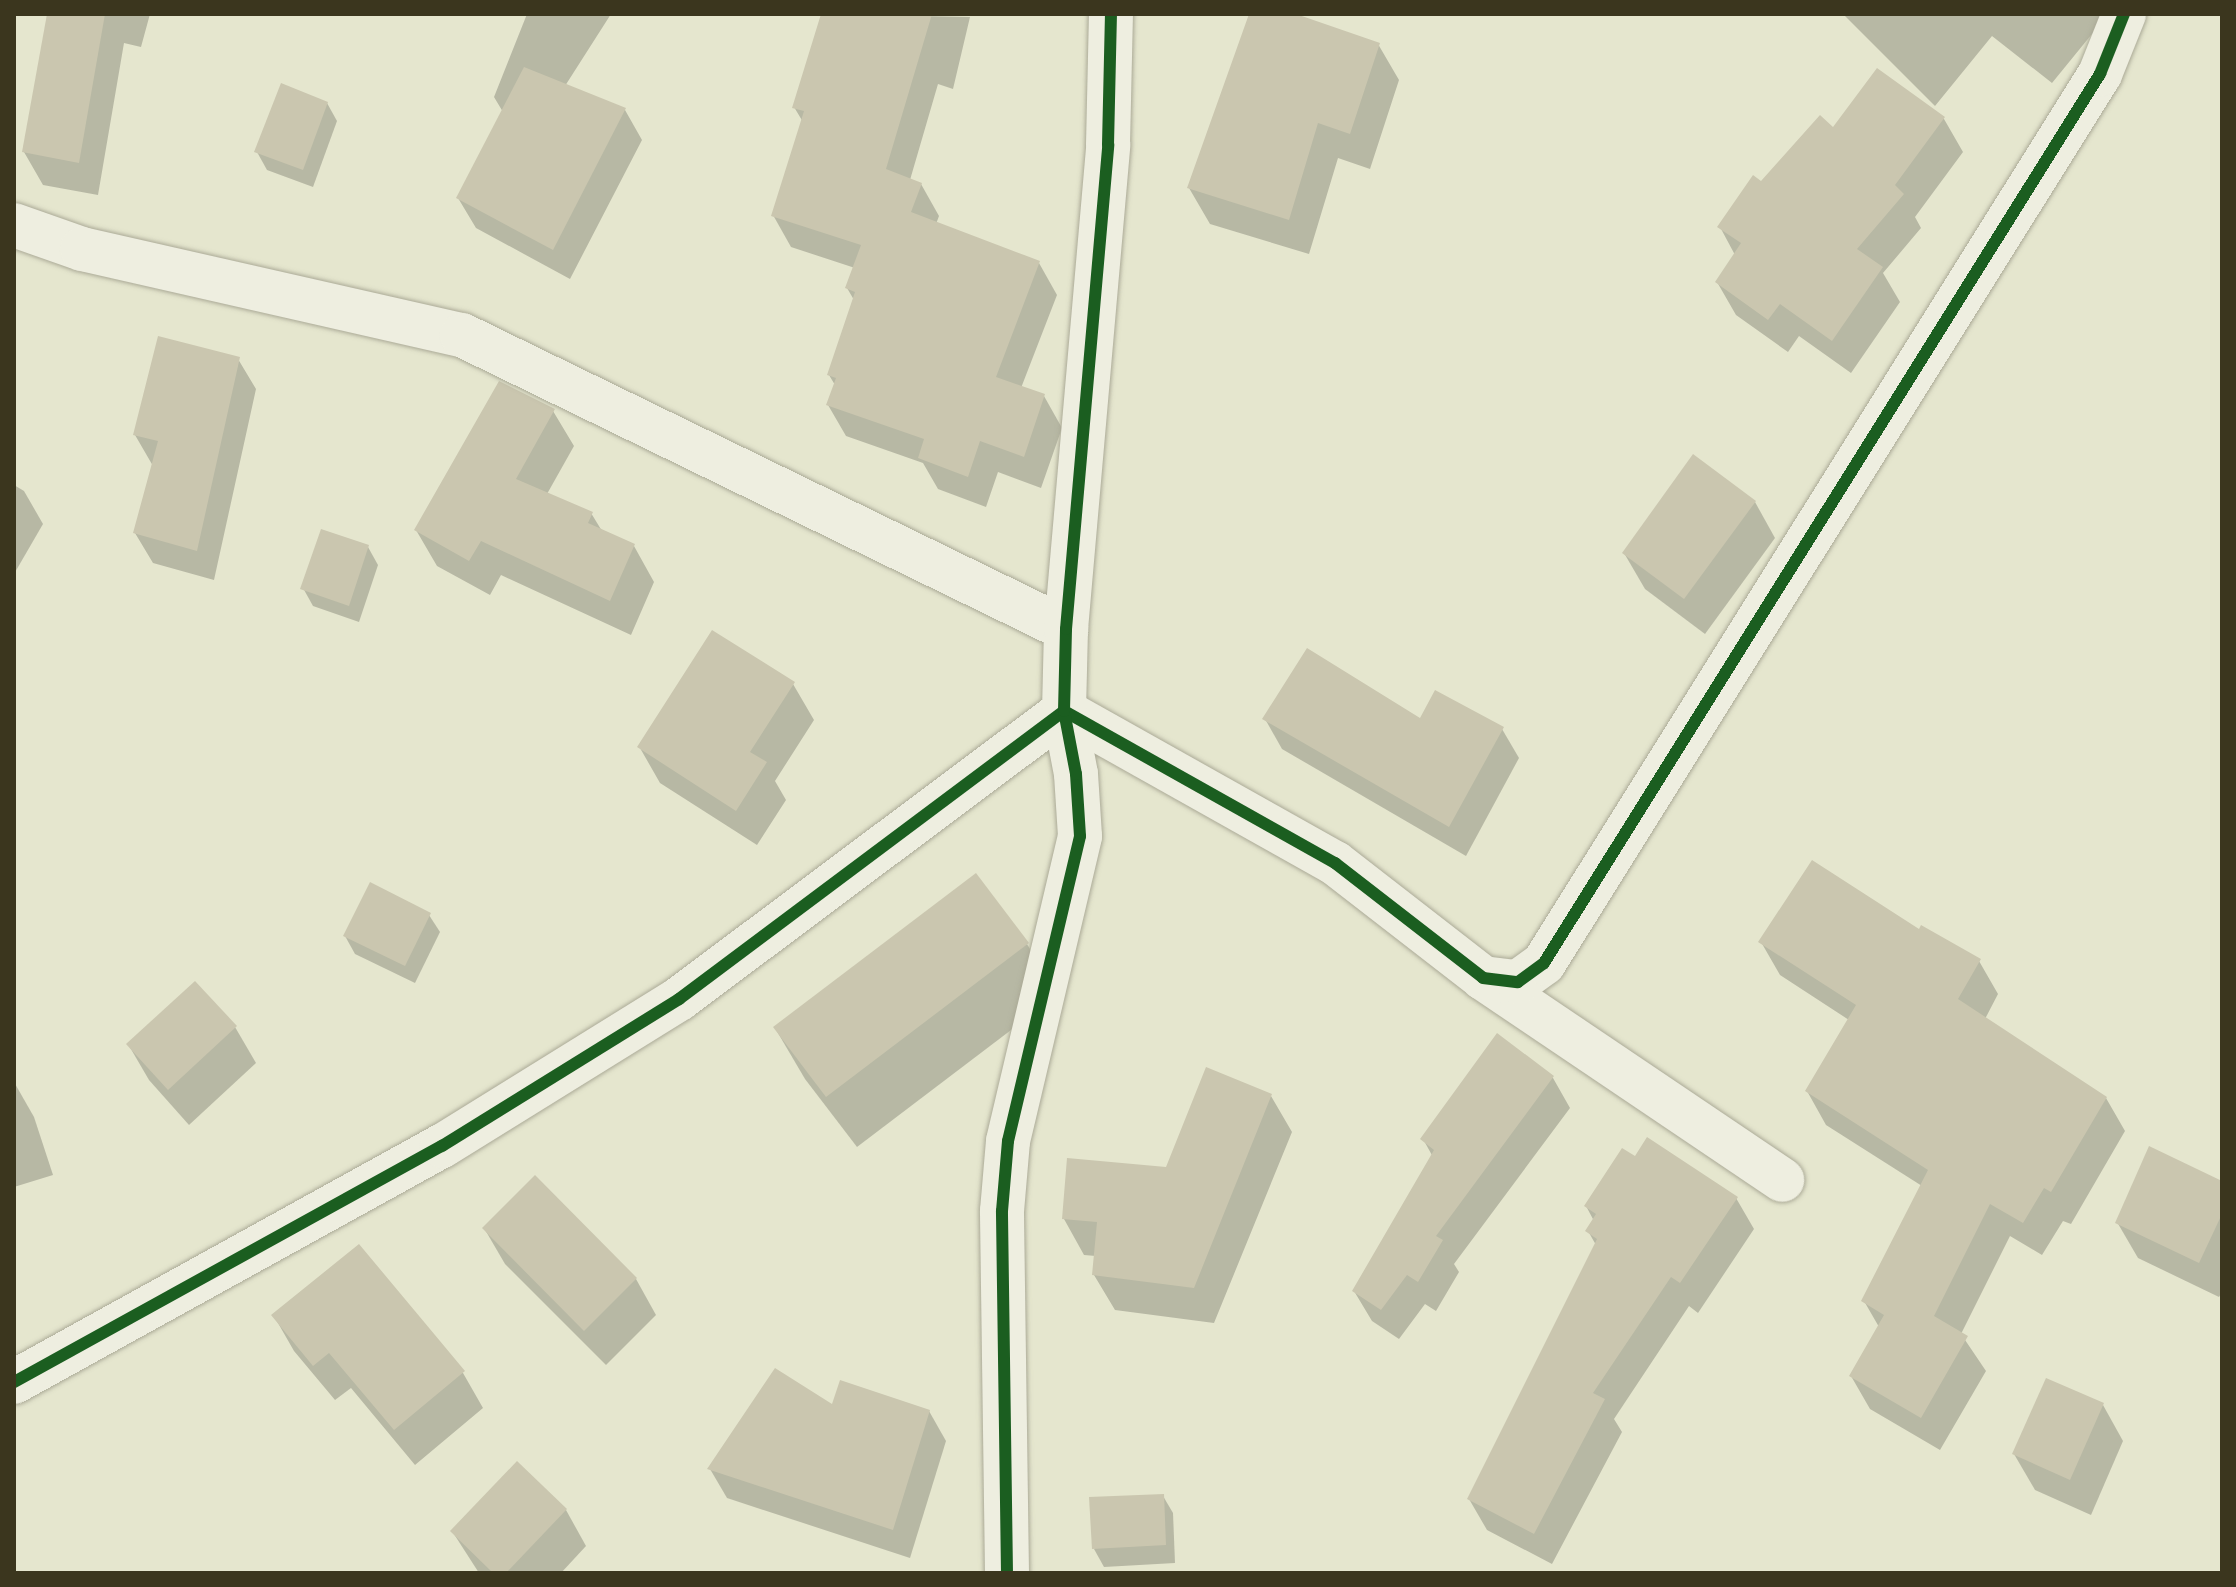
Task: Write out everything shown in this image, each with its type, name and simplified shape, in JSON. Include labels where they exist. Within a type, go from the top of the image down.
[{"type":"street","points":[[1007,1573],[1002,1211],[1008,1141],[1080,836],[1076,774],[1064,711],[1066,629],[1108,145],[1111,14]]},
{"type":"street","points":[[1483,978],[1518,982],[1544,963],[2100,74],[2124,14]]},
{"type":"street","points":[[14,225],[82,249],[462,335],[1066,629]]},
{"type":"street","points":[[1064,711],[1335,863],[1483,978],[1782,1180]]},
{"type":"street","points":[[14,1382],[442,1146],[679,999],[1064,711]]},
{"type":"building","points":[[47,14],[105,14],[79,163],[22,152]]},
{"type":"building","points":[[821,14],[932,14],[886,169],[922,183],[911,212],[1040,261],[996,377],[1045,394],[1024,457],[980,441],[968,477],[918,458],[924,439],[826,405],[836,378],[827,375],[855,292],[845,288],[861,245],[771,216],[804,111],[792,108]]},
{"type":"building","points":[[1249,14],[1296,14],[1380,43],[1350,134],[1318,123],[1289,220],[1187,188]]},
{"type":"building","points":[[524,67],[626,108],[553,250],[456,198]]},
{"type":"building","points":[[1877,68],[1945,117],[1895,185],[1904,194],[1857,249],[1883,267],[1832,341],[1780,304],[1768,320],[1715,282],[1741,243],[1717,227],[1753,175],[1761,181],[1820,115],[1833,127]]},
{"type":"building","points":[[281,83],[328,102],[303,170],[254,152]]},
{"type":"building","points":[[158,336],[240,357],[197,551],[133,533],[158,441],[133,435]]},
{"type":"building","points":[[499,381],[555,409],[516,479],[593,512],[588,523],[635,544],[610,601],[481,541],[469,561],[414,530]]},
{"type":"building","points":[[1693,454],[1756,501],[1684,599],[1622,553]]},
{"type":"building","points":[[321,529],[369,545],[349,606],[300,589]]},
{"type":"building","points":[[712,630],[795,682],[750,752],[767,762],[736,811],[637,747]]},
{"type":"building","points":[[1307,648],[1420,718],[1435,690],[1504,727],[1449,827],[1262,719]]},
{"type":"building","points":[[1812,860],[1919,929],[1921,925],[1981,959],[1958,999],[2107,1097],[2051,1192],[2044,1188],[2023,1223],[1990,1204],[1934,1316],[1968,1336],[1921,1418],[1849,1376],[1884,1315],[1861,1301],[1928,1170],[1805,1091],[1856,1005],[1758,942]]},
{"type":"building","points":[[976,873],[1029,943],[826,1097],[773,1027]]},
{"type":"building","points":[[370,882],[431,913],[405,966],[343,936]]},
{"type":"building","points":[[195,981],[237,1026],[168,1090],[126,1044]]},
{"type":"building","points":[[1497,1033],[1554,1076],[1436,1236],[1443,1240],[1418,1282],[1407,1275],[1381,1310],[1352,1291],[1434,1150],[1420,1139]]},
{"type":"building","points":[[1206,1067],[1272,1094],[1194,1288],[1092,1275],[1097,1222],[1062,1219],[1067,1158],[1166,1167]]},
{"type":"building","points":[[1647,1137],[1738,1197],[1680,1283],[1671,1277],[1593,1393],[1605,1399],[1534,1534],[1467,1499],[1597,1239],[1585,1231],[1596,1214],[1584,1206],[1622,1148],[1635,1156]]},
{"type":"building","points":[[2149,1146],[2222,1181],[2222,1214],[2199,1263],[2115,1223]]},
{"type":"building","points":[[535,1175],[637,1278],[584,1331],[482,1228]]},
{"type":"building","points":[[359,1244],[465,1371],[394,1430],[329,1353],[313,1366],[271,1315]]},
{"type":"building","points":[[775,1368],[832,1404],[840,1380],[930,1410],[893,1530],[707,1469]]},
{"type":"building","points":[[2046,1378],[2104,1403],[2070,1480],[2012,1454]]},
{"type":"building","points":[[517,1461],[567,1509],[506,1573],[493,1573],[450,1531]]},
{"type":"building","points":[[1164,1494],[1166,1545],[1092,1549],[1089,1497]]},
{"type":"cycle path","points":[[1007,1573],[1002,1211],[1008,1141],[1080,836],[1076,774],[1064,711],[1066,629],[1108,145],[1111,14]]},
{"type":"cycle path","points":[[14,1382],[442,1146],[679,999],[1064,711],[1335,863],[1483,978],[1518,982],[1544,963],[2100,74],[2124,14]]}]
